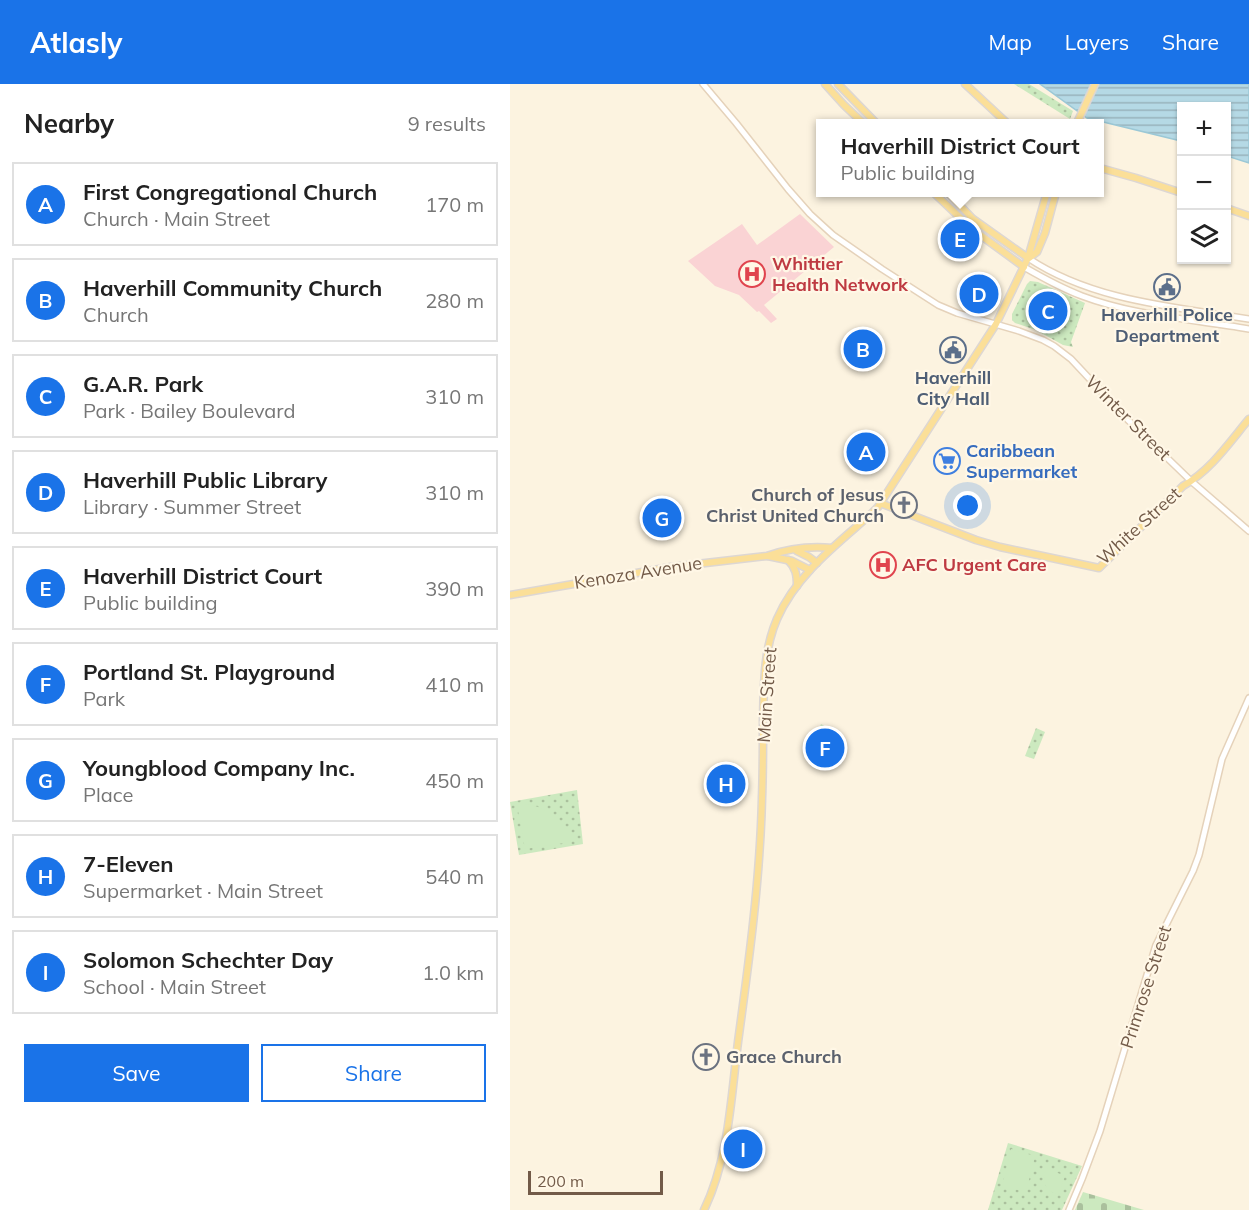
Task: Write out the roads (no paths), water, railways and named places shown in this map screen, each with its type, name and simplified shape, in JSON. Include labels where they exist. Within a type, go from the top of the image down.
[{"type":"main road","name":"Winter Street","points":[[704,84],[788,189],[833,236],[933,302],[957,313],[1043,340],[1064,353],[1191,481],[1249,531]]},
{"type":"main road","points":[[825,84],[860,119]]},
{"type":"main road","points":[[838,84],[872,119]]},
{"type":"main road","points":[[965,84],[1003,119]]},
{"type":"main road","points":[[1079,119],[1095,84]]},
{"type":"main road","points":[[1104,169],[1177,191]]},
{"type":"main road","points":[[938,197],[972,229],[1024,267],[1071,292],[1132,311],[1249,329]]},
{"type":"main road","points":[[951,197],[973,219],[1028,258],[1080,285],[1119,297],[1249,319]]},
{"type":"main road","name":"Main Street","points":[[704,1210],[714,1187],[726,1138],[753,924],[762,817],[766,659],[777,619],[810,570],[880,503],[996,324],[1028,258],[1046,197]]},
{"type":"main road","name":"Main Street","points":[[1028,258],[1037,252],[1045,233],[1055,197]]},
{"type":"main road","points":[[1231,209],[1249,216]]},
{"type":"main road","points":[[1191,481],[1209,466],[1249,419]]},
{"type":"main road","name":"White Street","points":[[880,503],[976,540],[1099,568],[1183,486],[1191,481]]},
{"type":"main road","name":"Kenoza Avenue","points":[[510,595],[672,567],[767,556],[777,552],[832,548]]},
{"type":"main road","points":[[795,550],[817,563]]},
{"type":"main road","name":"Kenoza Avenue","points":[[767,556],[799,563],[810,570]]},
{"type":"main road","points":[[788,560],[796,572],[797,587]]},
{"type":"main road","name":"Primrose Street","points":[[1069,1210],[1100,1131],[1154,952],[1193,871],[1222,759],[1249,698]]},
{"type":"water","points":[[1040,84],[1249,84],[1249,163],[1231,157],[1231,102],[1177,102],[1177,140],[1104,122],[1104,119],[1091,119]]},
{"type":"place","name":"Haverhill District Court","points":[[960,239]]},
{"type":"place","name":"Whittier Health Network","points":[[752,274]]},
{"type":"place","name":"Haverhill Police Department","points":[[1167,287]]},
{"type":"place","name":"Haverhill Public Library","points":[[979,294]]},
{"type":"place","name":"G.A.R. Park","points":[[1048,311]]},
{"type":"place","name":"Haverhill Community Church","points":[[863,349]]},
{"type":"place","name":"Haverhill City Hall","points":[[953,350]]},
{"type":"place","name":"First Congregational Church","points":[[866,452]]},
{"type":"place","name":"Caribbean Supermarket","points":[[947,461]]},
{"type":"place","name":"Church of Jesus Christ United Church","points":[[904,505]]},
{"type":"place","name":"Youngblood Company Inc.","points":[[662,518]]},
{"type":"place","name":"AFC Urgent Care","points":[[883,565]]},
{"type":"place","name":"Portland St. Playground","points":[[825,748]]},
{"type":"place","name":"7-Eleven","points":[[726,784]]},
{"type":"place","name":"Grace Church","points":[[706,1057]]},
{"type":"place","name":"Solomon Schechter Day","points":[[743,1149]]}]
